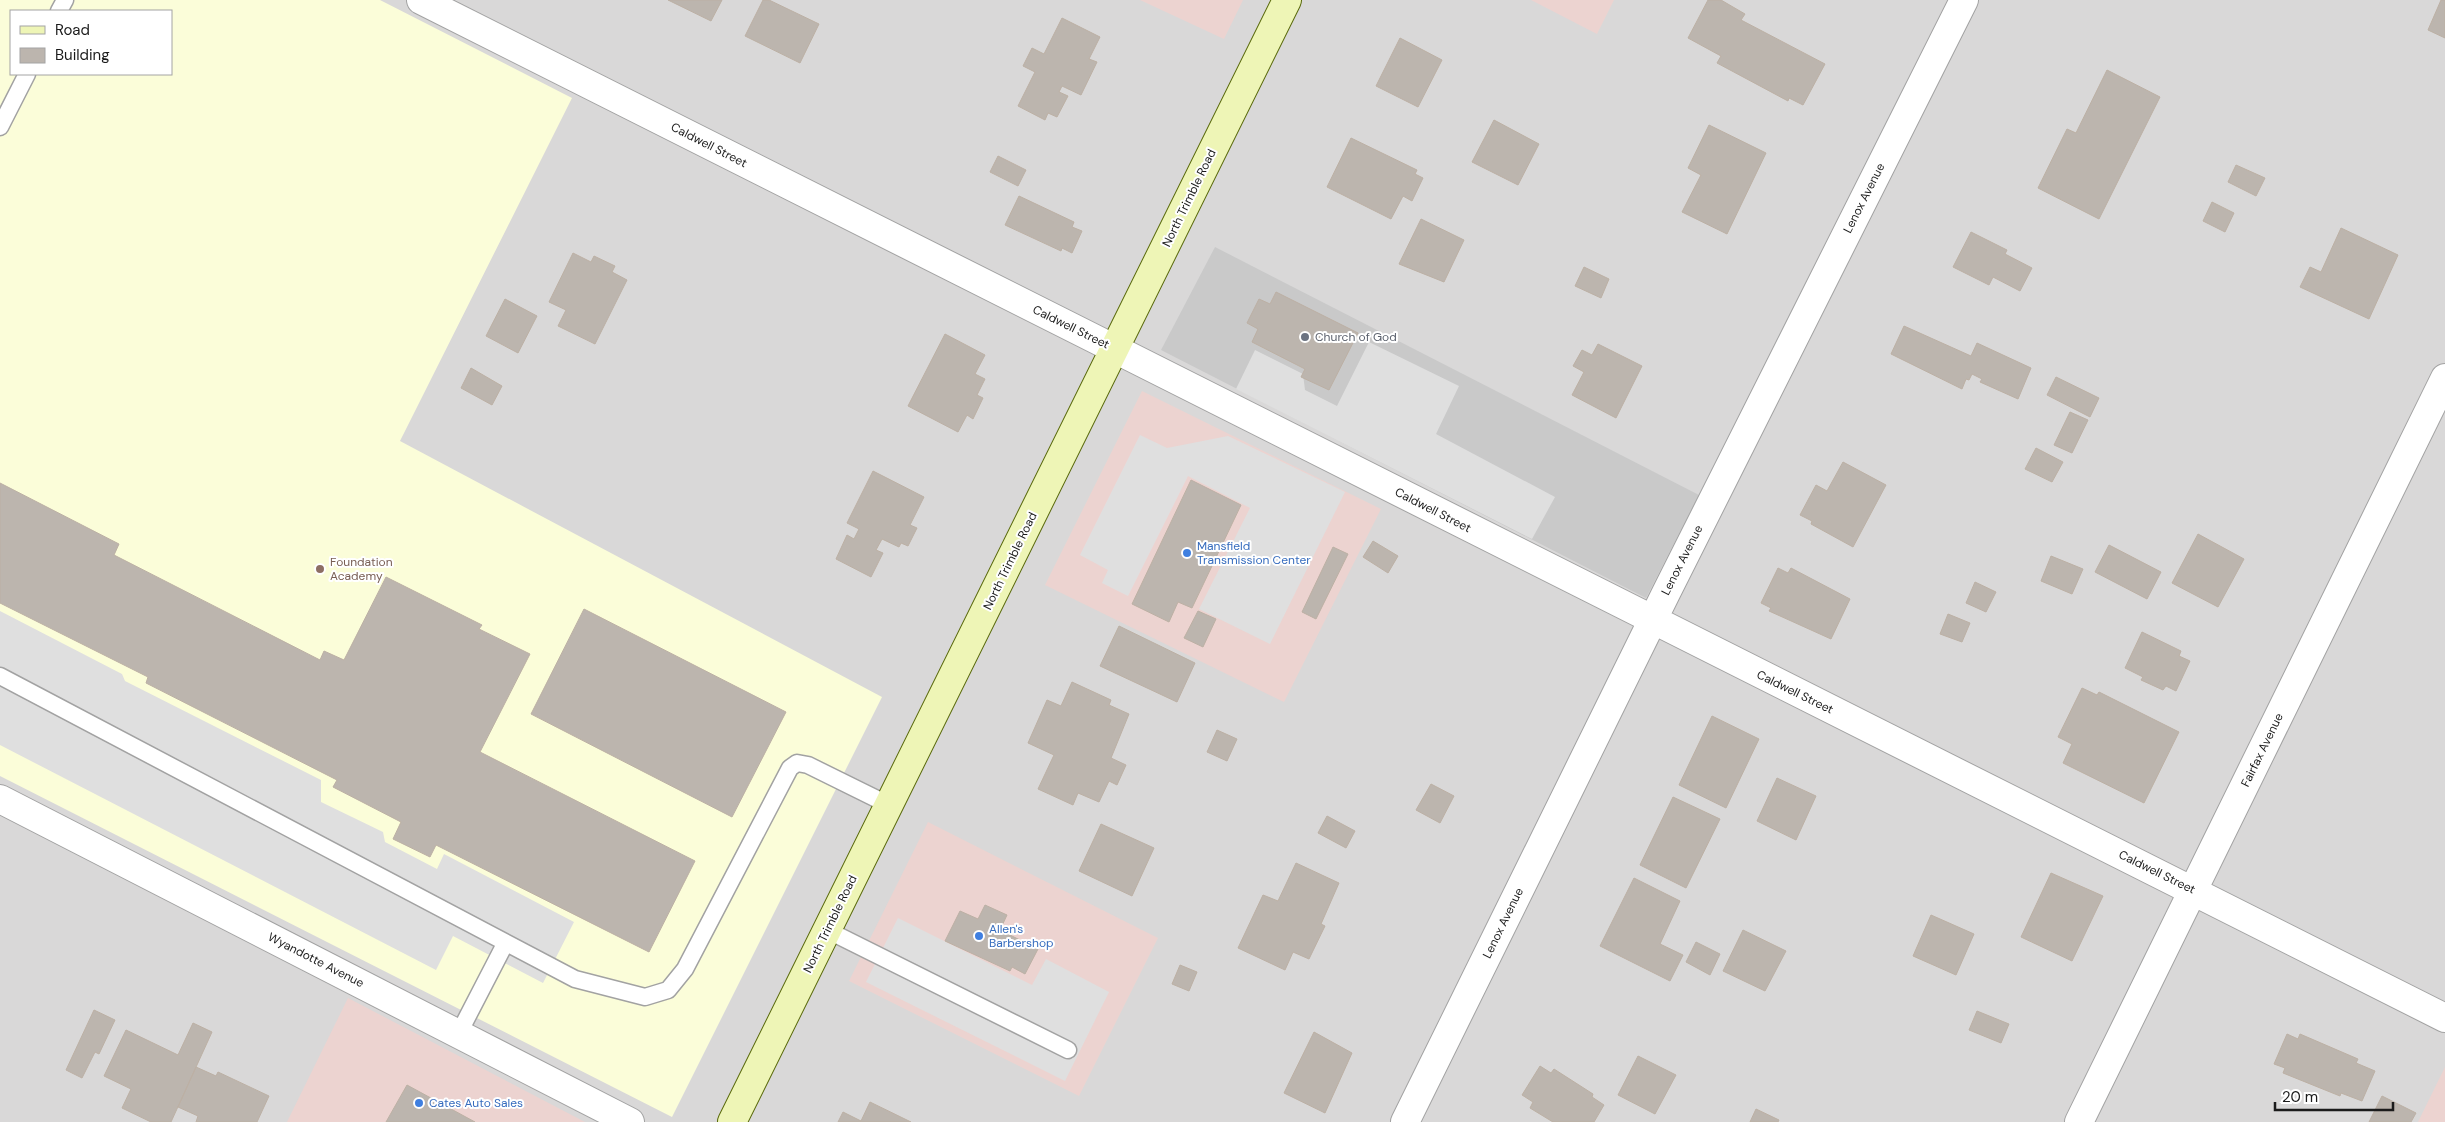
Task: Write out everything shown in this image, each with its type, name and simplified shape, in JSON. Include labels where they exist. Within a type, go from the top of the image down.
[{"type":"main road","name":"North Trimble Road","points":[[732,1122],[1287,0]]},
{"type":"street","name":"Caldwell Street","points":[[421,0],[1652,621],[2194,890],[2445,1018]]},
{"type":"street","name":"Lenox Avenue","points":[[1405,1122],[1652,621],[1964,0]]},
{"type":"street","name":"Fairfax Avenue","points":[[2079,1122],[2445,378]]},
{"type":"street","name":"Wyandotte Avenue","points":[[0,799],[460,1033],[630,1122]]},
{"type":"lane","points":[[0,127],[26,75]]},
{"type":"lane","points":[[0,676],[575,979],[644,997],[668,990],[685,969],[790,768],[798,763],[808,765],[889,805]]},
{"type":"lane","points":[[827,930],[1068,1050]]},
{"type":"lane","points":[[460,1033],[506,944]]},
{"type":"shaded area","points":[[0,0],[2445,0],[2445,1122],[0,1122]]},
{"type":"shaded area","name":"Foundation Academy","points":[[0,0],[380,0],[572,98],[400,441],[882,697],[672,1117],[0,776]]},
{"type":"shaded area","points":[[1140,0],[1243,0],[1224,39]]},
{"type":"shaded area","points":[[1531,0],[1614,0],[1597,34]]},
{"type":"shaded area","points":[[1215,247],[1699,495],[1646,598],[1161,350]]},
{"type":"shaded area","points":[[1369,342],[1459,386],[1436,434],[1555,497],[1532,539],[1236,389],[1255,350],[1303,374],[1305,390],[1337,406]]},
{"type":"shaded area","points":[[1142,391],[1381,509],[1284,702],[1045,585]]},
{"type":"shaded area","points":[[1140,435],[1167,448],[1228,436],[1345,492],[1270,644],[1199,609],[1250,508],[1188,476],[1128,596],[1102,583],[1108,570],[1080,555]]},
{"type":"shaded area","points":[[0,611],[122,674],[125,681],[321,780],[321,802],[383,832],[385,842],[437,869],[444,854],[574,922],[543,983],[453,936],[436,970],[0,745]]},
{"type":"shaded area","points":[[928,822],[1158,938],[1079,1096],[849,981]]},
{"type":"shaded area","points":[[898,918],[1032,985],[1046,959],[1109,992],[1065,1081],[866,982]]},
{"type":"shaded area","points":[[348,998],[585,1122],[287,1122]]},
{"type":"shaded area","points":[[2445,1067],[2445,1122],[2418,1122]]},
{"type":"building","points":[[668,0],[722,0],[711,21]]},
{"type":"building","points":[[763,0],[769,0],[819,24],[800,63],[745,36]]},
{"type":"building","points":[[1708,0],[1721,0],[1745,14],[1741,20],[1825,64],[1803,105],[1789,98],[1788,101],[1717,63],[1721,56],[1688,38]]},
{"type":"building","points":[[2441,0],[2445,0],[2445,38],[2428,30]]},
{"type":"building","points":[[1062,18],[1100,37],[1089,59],[1097,62],[1081,95],[1062,86],[1059,92],[1068,96],[1057,117],[1048,113],[1045,120],[1018,106],[1035,72],[1023,66],[1032,48],[1044,54]]},
{"type":"building","points":[[1400,38],[1442,60],[1418,107],[1376,86]]},
{"type":"building","points":[[2107,70],[2160,97],[2099,219],[2038,188],[2067,129],[2076,133]]},
{"type":"building","points":[[1494,120],[1539,144],[1518,185],[1472,162]]},
{"type":"building","points":[[1709,125],[1766,153],[1727,234],[1682,212],[1701,175],[1688,168]]},
{"type":"building","points":[[1351,138],[1417,170],[1415,174],[1423,178],[1412,201],[1403,196],[1391,219],[1327,187]]},
{"type":"building","points":[[998,156],[1026,170],[1018,186],[990,172]]},
{"type":"building","points":[[2236,165],[2265,178],[2256,196],[2228,182]]},
{"type":"building","points":[[1019,196],[1074,222],[1072,227],[1082,231],[1072,253],[1062,248],[1061,251],[1005,225]]},
{"type":"building","points":[[2212,202],[2234,213],[2225,232],[2203,221]]},
{"type":"building","points":[[1421,219],[1464,240],[1444,282],[1399,264]]},
{"type":"building","points":[[2341,228],[2398,255],[2369,319],[2300,287],[2310,267],[2321,272]]},
{"type":"building","points":[[1971,232],[2007,250],[2005,254],[2032,268],[2020,291],[1993,277],[1989,285],[1953,267]]},
{"type":"building","points":[[573,253],[591,262],[594,256],[615,266],[612,272],[627,280],[595,344],[558,326],[566,310],[549,302]]},
{"type":"building","points":[[1584,267],[1609,279],[1601,298],[1575,286]]},
{"type":"building","name":"Church of God","points":[[1276,292],[1358,333],[1329,390],[1301,377],[1305,369],[1252,342],[1258,329],[1247,323],[1259,299],[1270,304]]},
{"type":"building","points":[[505,299],[537,316],[518,353],[486,336]]},
{"type":"building","points":[[1904,326],[1971,356],[1977,343],[2031,368],[2018,399],[1980,382],[1982,379],[1972,374],[1969,380],[1966,379],[1962,389],[1891,354]]},
{"type":"building","points":[[945,334],[985,355],[975,374],[985,379],[977,395],[983,398],[973,419],[967,415],[958,432],[908,406]]},
{"type":"building","points":[[1598,344],[1642,366],[1616,418],[1572,395],[1584,372],[1573,366],[1582,350],[1592,355]]},
{"type":"building","points":[[471,368],[502,386],[492,405],[461,388]]},
{"type":"building","points":[[2056,377],[2099,398],[2090,417],[2047,395]]},
{"type":"building","points":[[2070,412],[2088,420],[2072,453],[2054,445]]},
{"type":"building","points":[[2036,448],[2063,462],[2052,482],[2025,469]]},
{"type":"building","points":[[1843,462],[1886,485],[1853,547],[1811,524],[1812,521],[1800,515],[1816,485],[1827,491]]},
{"type":"building","points":[[873,471],[924,497],[910,525],[917,528],[908,546],[901,543],[899,547],[882,539],[876,550],[883,553],[871,577],[836,559],[847,535],[854,539],[859,529],[847,523]]},
{"type":"building","name":"Mansfield Transmission Center","points":[[1191,480],[1241,505],[1192,608],[1178,602],[1169,622],[1132,604]]},
{"type":"building","points":[[0,483],[119,544],[114,555],[320,660],[324,651],[344,660],[386,577],[482,625],[479,629],[530,654],[480,752],[695,861],[649,952],[436,845],[430,857],[393,839],[401,822],[333,787],[337,780],[146,683],[148,677],[0,603]]},
{"type":"building","points":[[2198,534],[2244,559],[2218,607],[2172,583]]},
{"type":"building","points":[[1373,541],[1398,556],[1388,573],[1363,557]]},
{"type":"building","points":[[2109,545],[2161,572],[2147,599],[2095,572]]},
{"type":"building","points":[[1333,547],[1348,554],[1316,619],[1302,612]]},
{"type":"building","points":[[2051,556],[2083,569],[2072,594],[2041,581]]},
{"type":"building","points":[[1778,568],[1788,573],[1791,568],[1850,599],[1831,639],[1769,611],[1771,608],[1761,603]]},
{"type":"building","points":[[1975,582],[1996,592],[1986,612],[1966,603]]},
{"type":"building","points":[[584,609],[786,712],[732,817],[531,714]]},
{"type":"building","points":[[1198,611],[1216,619],[1203,647],[1184,638]]},
{"type":"building","points":[[1948,614],[1970,623],[1962,642],[1940,634]]},
{"type":"building","points":[[1119,626],[1195,663],[1177,702],[1100,666]]},
{"type":"building","points":[[2142,632],[2181,651],[2179,656],[2190,661],[2176,691],[2166,686],[2163,690],[2141,680],[2143,677],[2125,668]]},
{"type":"building","points":[[1072,682],[1111,700],[1109,705],[1129,714],[1111,758],[1126,765],[1117,785],[1109,781],[1099,802],[1078,793],[1073,805],[1038,789],[1054,755],[1028,743],[1047,700],[1061,706]]},
{"type":"building","points":[[2082,688],[2097,695],[2099,692],[2179,732],[2144,803],[2063,763],[2072,744],[2058,737]]},
{"type":"building","points":[[1712,716],[1759,739],[1726,808],[1679,785]]},
{"type":"building","points":[[1217,730],[1237,739],[1227,761],[1207,752]]},
{"type":"building","points":[[1777,778],[1816,796],[1796,840],[1757,821]]},
{"type":"building","points":[[1431,784],[1454,796],[1440,823],[1416,810]]},
{"type":"building","points":[[1673,797],[1720,819],[1686,888],[1640,865]]},
{"type":"building","points":[[1327,816],[1355,831],[1346,848],[1318,833]]},
{"type":"building","points":[[1101,824],[1154,848],[1132,896],[1079,871]]},
{"type":"building","points":[[1296,863],[1339,883],[1321,924],[1325,926],[1309,959],[1293,952],[1285,970],[1238,948],[1263,895],[1278,901]]},
{"type":"building","points":[[2051,873],[2103,896],[2072,961],[2021,937]]},
{"type":"building","points":[[1634,878],[1680,901],[1660,944],[1683,955],[1670,981],[1600,946]]},
{"type":"building","name":"Allen's Barbershop","points":[[985,905],[1007,915],[1000,930],[1038,949],[1025,974],[1012,967],[1010,971],[945,941],[960,911],[978,919]]},
{"type":"building","points":[[1931,915],[1974,934],[1956,975],[1913,956]]},
{"type":"building","points":[[1743,930],[1786,951],[1765,991],[1723,971]]},
{"type":"building","points":[[1696,942],[1720,954],[1710,975],[1686,962]]},
{"type":"building","points":[[1180,965],[1197,972],[1189,991],[1172,984]]},
{"type":"building","points":[[94,1010],[115,1020],[99,1054],[95,1052],[82,1078],[66,1070]]},
{"type":"building","points":[[1977,1011],[2009,1024],[2001,1043],[1969,1030]]},
{"type":"building","points":[[193,1023],[212,1032],[171,1122],[151,1122],[122,1108],[131,1089],[104,1076],[126,1030],[178,1055]]},
{"type":"building","points":[[1314,1032],[1352,1053],[1325,1113],[1284,1093]]},
{"type":"building","points":[[2287,1034],[2298,1039],[2300,1034],[2358,1059],[2356,1063],[2375,1071],[2362,1101],[2341,1093],[2340,1096],[2283,1073],[2285,1068],[2274,1064]]},
{"type":"building","points":[[1638,1056],[1676,1075],[1655,1114],[1618,1095]]},
{"type":"building","points":[[1540,1066],[1551,1073],[1554,1069],[1593,1094],[1592,1097],[1604,1105],[1594,1122],[1553,1122],[1530,1108],[1533,1102],[1522,1095]]},
{"type":"building","points":[[196,1067],[216,1076],[218,1072],[269,1096],[257,1122],[196,1122],[198,1116],[178,1107]]},
{"type":"building","name":"Cates Auto Sales","points":[[407,1085],[475,1122],[386,1122]]},
{"type":"building","points":[[2382,1096],[2416,1113],[2411,1122],[2369,1122]]},
{"type":"building","points":[[870,1102],[911,1122],[838,1122],[843,1112],[861,1121]]},
{"type":"building","points":[[1756,1109],[1779,1120],[1778,1122],[1750,1122]]},
{"type":"place","name":"Church of God","points":[[1305,337]]},
{"type":"place","name":"Mansfield Transmission Center","points":[[1187,553]]},
{"type":"place","name":"Foundation Academy","points":[[320,569]]},
{"type":"place","name":"Allen's Barbershop","points":[[979,936]]},
{"type":"place","name":"Cates Auto Sales","points":[[419,1103]]}]
